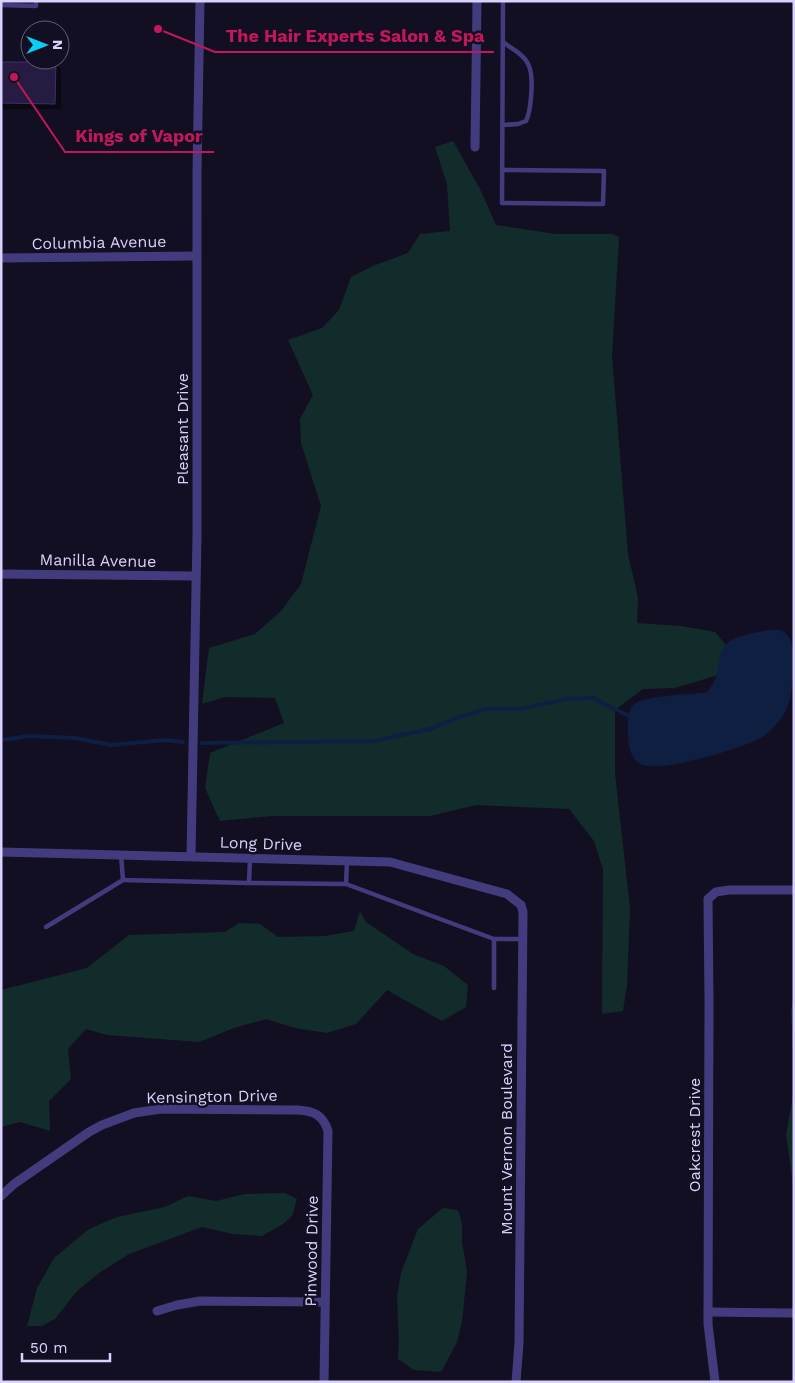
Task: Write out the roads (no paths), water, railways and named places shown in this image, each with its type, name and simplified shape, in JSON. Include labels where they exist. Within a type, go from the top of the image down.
[{"type":"street","name":"Pleasant Drive","points":[[191,856],[200,1]]},
{"type":"street","points":[[475,147],[477,1]]},
{"type":"street","name":"Columbia Avenue","points":[[1,258],[196,256]]},
{"type":"street","name":"Manilla Avenue","points":[[1,574],[195,576]]},
{"type":"street","name":"Long Drive","points":[[1,852],[390,862],[507,894],[514,899]]},
{"type":"street","name":"Oakcrest Drive","points":[[716,1382],[708,1312],[710,1001],[708,899],[716,892],[729,890],[794,890]]},
{"type":"street","name":"Mount Vernon Boulevard","points":[[514,899],[521,905],[523,912],[519,1343],[516,1382]]},
{"type":"street","name":"Kensington Drive","points":[[1,1196],[14,1184],[89,1132],[118,1118],[141,1112],[161,1109],[298,1110],[315,1113],[325,1122]]},
{"type":"street","name":"Pinwood Drive","points":[[324,1382],[328,1131],[325,1122]]},
{"type":"street","points":[[157,1311],[188,1302],[200,1301],[325,1302]]},
{"type":"street","points":[[708,1312],[794,1313]]},
{"type":"lane","points":[[1,5],[36,6],[36,1]]},
{"type":"lane","points":[[502,170],[604,171],[603,204],[502,203],[502,170],[502,125],[503,1]]},
{"type":"lane","points":[[502,125],[518,124],[526,121],[530,113],[531,74],[529,66],[522,56],[503,42]]},
{"type":"lane","points":[[121,855],[123,880]]},
{"type":"lane","points":[[249,883],[250,858]]},
{"type":"lane","points":[[346,884],[347,861]]},
{"type":"lane","points":[[46,927],[123,880],[346,884],[494,939],[522,939]]},
{"type":"lane","points":[[494,939],[494,988]]},
{"type":"water","points":[[768,630],[778,630],[786,633],[792,643],[793,650],[792,688],[788,705],[785,713],[771,730],[751,743],[678,764],[646,766],[637,762],[631,753],[628,738],[628,722],[633,705],[657,697],[707,692],[715,680],[721,654],[726,644],[740,636]]},
{"type":"waterway","points":[[202,743],[374,741],[430,729],[459,717],[486,709],[520,709],[567,699],[593,698],[629,716]]},
{"type":"waterway","points":[[1,740],[30,736],[75,738],[111,745],[165,740],[183,742]]},
{"type":"place","name":"The Hair Experts Salon & Spa","points":[[158,29]]},
{"type":"place","name":"Kings of Vapor","points":[[14,77]]}]
